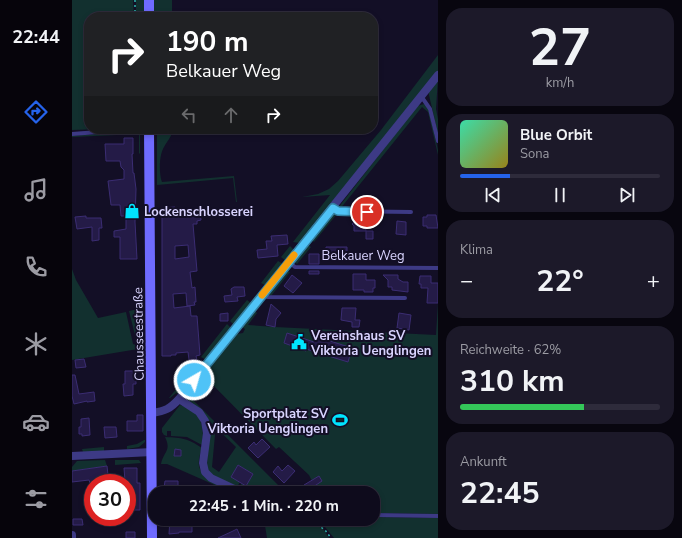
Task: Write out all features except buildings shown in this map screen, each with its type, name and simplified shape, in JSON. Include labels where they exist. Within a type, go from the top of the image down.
[{"type":"main road","points":[[149,0],[149,12]]},
{"type":"main road","name":"Chausseestraße","points":[[147,134],[152,413],[152,538]]},
{"type":"street","name":"Belkauer Weg","points":[[152,413],[163,411],[172,407],[179,399],[438,75]]},
{"type":"street","points":[[179,399],[199,412],[205,421],[207,432],[203,463],[205,472],[211,478],[228,486]]},
{"type":"street","points":[[72,456],[152,452]]},
{"type":"lane","points":[[421,96],[430,109],[438,141]]},
{"type":"lane","points":[[72,134],[84,133]]},
{"type":"lane","points":[[333,208],[338,211],[411,212]]},
{"type":"lane","name":"Belkauer Weg","points":[[289,262],[294,266],[438,268]]},
{"type":"lane","points":[[263,294],[267,297],[405,298]]},
{"type":"lane","points":[[380,515],[438,516]]},
{"type":"path","points":[[134,0],[135,12]]},
{"type":"path","points":[[319,526],[325,530],[331,538]]},
{"type":"green space","points":[[72,0],[133,0],[134,12],[84,12],[84,130],[72,130]]},
{"type":"green space","points":[[136,0],[145,0],[145,12],[136,12]]},
{"type":"green space","points":[[152,0],[172,0],[172,12],[152,12]]},
{"type":"green space","points":[[438,55],[438,72],[300,243],[293,242],[330,195],[302,197],[318,194],[329,189],[338,181],[381,130]]},
{"type":"green space","points":[[438,78],[436,109],[438,134],[429,90]]},
{"type":"green space","points":[[424,104],[427,106],[429,111],[438,155],[428,112],[422,107],[340,209],[338,208],[417,106]]},
{"type":"green space","points":[[98,134],[139,134],[72,137]]},
{"type":"green space","points":[[139,134],[140,134],[140,153],[139,154]]},
{"type":"green space","points":[[157,134],[171,134],[163,149],[160,161],[162,182],[234,176],[237,202],[233,178],[157,185]]},
{"type":"green space","points":[[333,214],[337,214],[314,242],[312,240]]},
{"type":"green space","points":[[308,245],[311,247],[297,264],[295,262]]},
{"type":"green space","points":[[290,246],[294,250],[286,261],[281,257]]},
{"type":"green space","points":[[278,261],[283,264],[265,285],[261,283]]},
{"type":"green space","points":[[72,269],[76,280],[98,318],[126,312],[133,344],[144,348],[72,360]]},
{"type":"green space","points":[[287,271],[290,272],[271,296],[269,294]]},
{"type":"green space","points":[[247,300],[251,303],[234,325],[230,321]]},
{"type":"green space","points":[[438,303],[438,514],[380,513],[380,486],[314,486],[309,475],[279,447],[276,449],[205,377],[193,393],[191,392],[207,371],[209,372],[211,370],[211,366],[237,334],[243,333],[245,329],[242,327],[255,311],[257,313],[248,325],[436,335]]},
{"type":"green space","points":[[143,308],[143,343],[140,343],[135,335],[129,311]]},
{"type":"green space","points":[[227,324],[231,328],[206,360],[201,357]]},
{"type":"green space","points":[[199,360],[201,365],[178,394],[176,393],[169,398]]},
{"type":"green space","points":[[188,396],[190,397],[279,486],[246,486],[253,474],[238,465],[231,477],[240,482],[238,486],[216,478],[207,471],[208,425],[213,430],[215,435],[212,467],[219,472],[236,447],[186,399]]},
{"type":"green space","points":[[180,405],[193,411],[200,420],[203,431],[202,445],[187,437],[171,436],[171,431],[167,431],[167,436],[162,432],[162,428]]},
{"type":"green space","points":[[165,437],[185,439],[202,448],[199,464],[202,473],[211,480],[224,486],[217,486],[167,464],[161,464],[167,449]]},
{"type":"green space","points":[[144,440],[145,442],[139,447],[127,449],[127,446],[137,444]]},
{"type":"green space","points":[[104,447],[104,451],[83,452],[82,449]]},
{"type":"green space","points":[[105,460],[107,466],[72,471],[72,467],[77,461]]},
{"type":"green space","points":[[115,460],[139,460],[141,463],[115,465]]},
{"type":"green space","points":[[380,517],[438,518],[438,538],[334,538],[323,526],[380,526]]},
{"type":"green space","points":[[265,526],[318,526],[324,530],[329,538],[267,538]]},
{"type":"slow traffic","points":[[262,295],[294,255]]},
{"type":"place","name":"Lockenschlosserei","points":[[132,211]]},
{"type":"place","name":"Vereinshaus SV Viktoria Uenglingen","points":[[299,342]]},
{"type":"place","name":"Sportplatz SV Viktoria Uenglingen","points":[[340,420]]},
{"type":"route","points":[[194,380],[333,208],[338,211],[367,212]]}]
